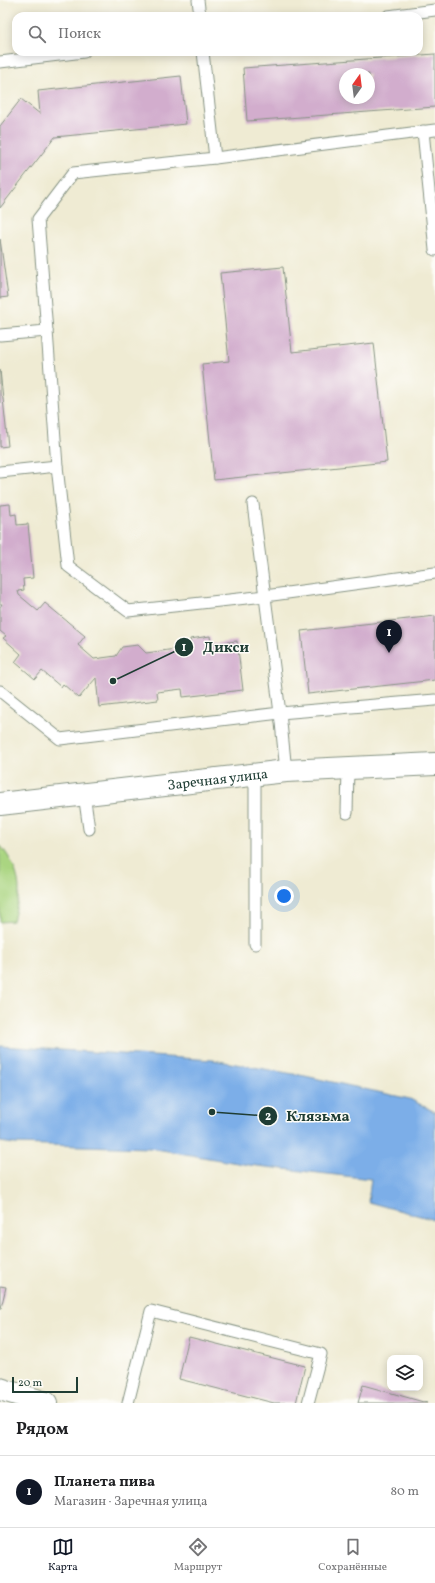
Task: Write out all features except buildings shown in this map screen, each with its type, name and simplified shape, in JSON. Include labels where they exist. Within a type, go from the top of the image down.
[{"type":"street","name":"Заречная улица","points":[[0,804],[286,771],[435,764]]},
{"type":"street","points":[[0,1389],[46,1403]]},
{"type":"lane","points":[[198,0],[200,12]]},
{"type":"lane","points":[[419,12],[435,10]]},
{"type":"lane","points":[[0,62],[50,56]]},
{"type":"lane","points":[[203,56],[215,158]]},
{"type":"lane","points":[[423,130],[435,250]]},
{"type":"lane","points":[[435,130],[423,130],[215,158],[73,173],[38,219],[57,466],[68,566],[128,611],[265,596],[435,573]]},
{"type":"lane","points":[[0,335],[47,331]]},
{"type":"lane","points":[[0,472],[57,466]]},
{"type":"lane","points":[[253,504],[286,771]]},
{"type":"lane","points":[[0,691],[60,739],[280,714],[435,700]]},
{"type":"lane","points":[[347,813],[348,768]]},
{"type":"lane","points":[[254,944],[255,774]]},
{"type":"lane","points":[[84,794],[89,829]]},
{"type":"lane","points":[[128,1403],[151,1311],[322,1354],[308,1403]]},
{"type":"green space","points":[[0,845],[11,861],[18,880],[19,893],[13,921],[0,922]]},
{"type":"water","points":[[0,1046],[213,1060],[305,1076],[410,1099],[435,1112],[435,1220],[368,1202],[371,1179],[249,1165],[150,1148],[14,1144],[0,1142]]},
{"type":"place","name":"Планета пива","points":[[389,653]]},
{"type":"place","name":"Дикси","points":[[113,681]]},
{"type":"place","name":"Клязьма","points":[[212,1112]]}]
